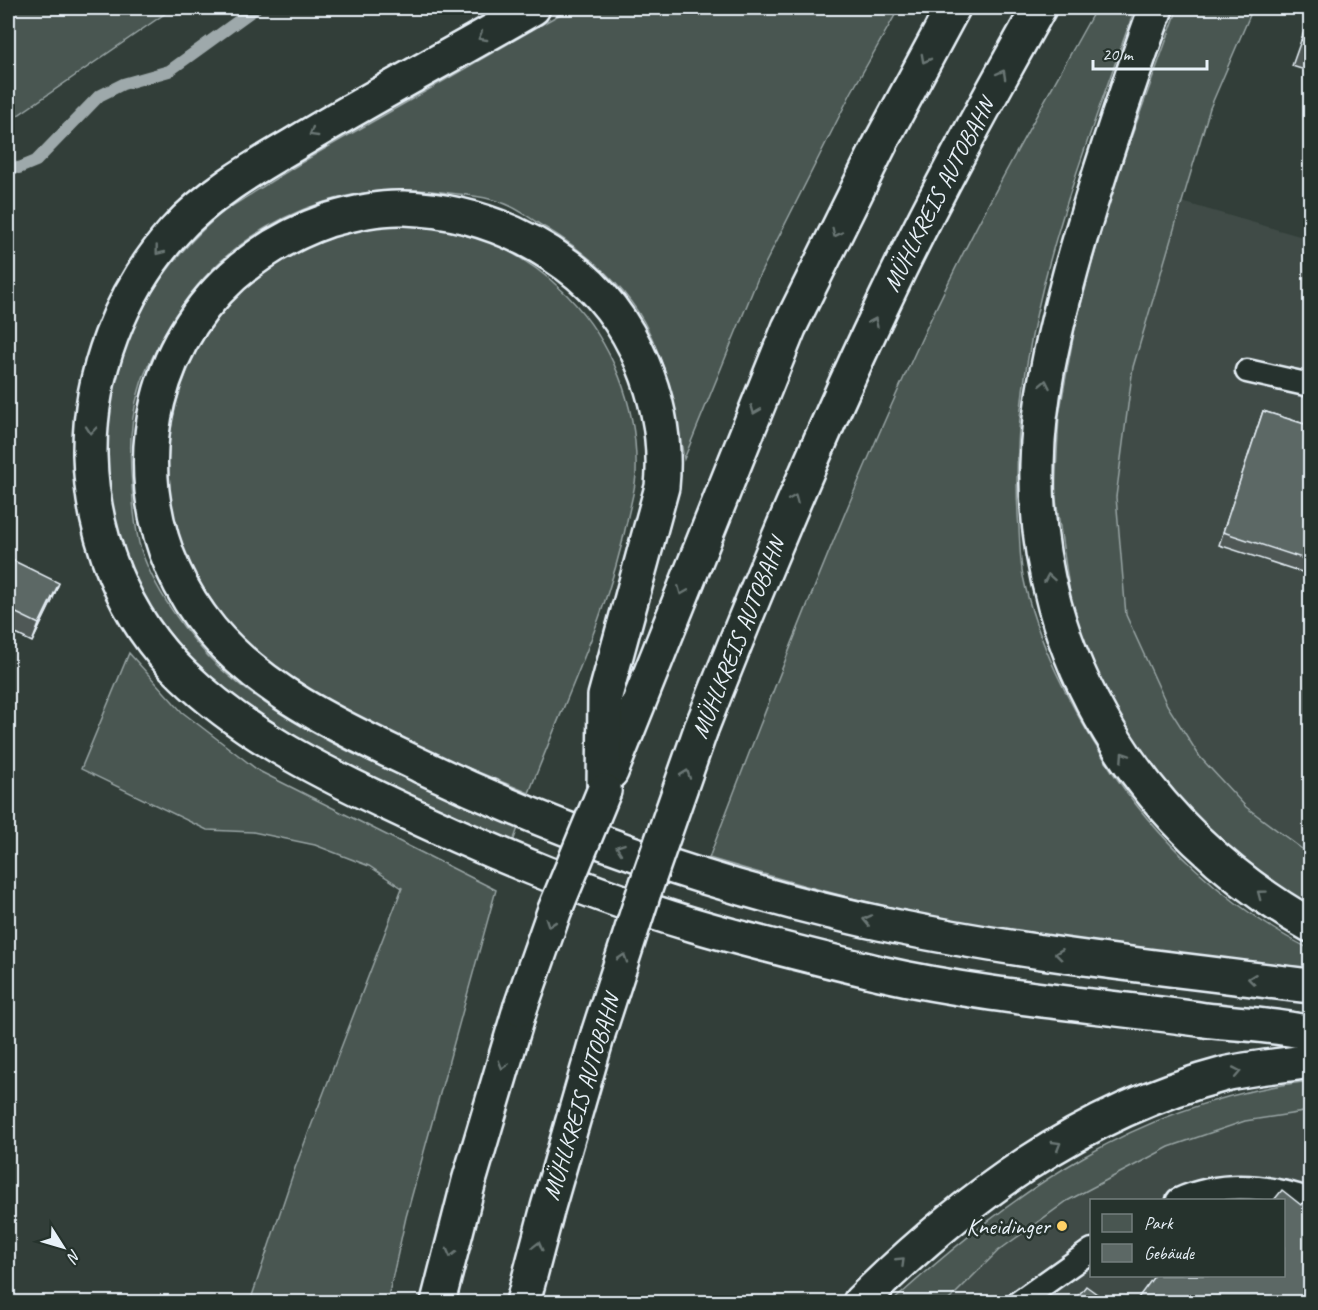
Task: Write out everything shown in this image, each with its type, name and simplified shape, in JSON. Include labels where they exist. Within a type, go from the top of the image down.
[{"type":"highway","points":[[533,8],[328,123],[219,193],[176,229],[143,273],[116,322],[98,377],[90,433],[91,487],[101,540],[123,594],[150,635],[179,671],[217,705],[257,734],[297,757],[363,792],[480,846],[605,895],[694,925],[887,974],[969,989],[1311,1034]]},
{"type":"highway","points":[[438,1302],[469,1181],[520,1009],[554,912],[789,328],[882,140],[953,8]]},
{"type":"highway","name":"MÜHLKREIS AUTOBAHN","points":[[523,1302],[598,1034],[644,892],[701,729],[794,500],[881,308],[975,122],[1039,8]]},
{"type":"highway","points":[[1156,8],[1086,216],[1056,328],[1041,405],[1037,465],[1039,522],[1051,590],[1069,651],[1096,711],[1126,760],[1176,822],[1217,862],[1276,905],[1311,925]]},
{"type":"highway","points":[[604,791],[605,696],[664,473],[662,435],[652,391],[638,351],[600,294],[565,264],[511,231],[475,218],[444,211],[399,207],[349,214],[296,232],[254,257],[217,289],[186,330],[165,377],[154,419],[150,465],[154,510],[167,554],[185,596],[227,647],[282,693],[386,749],[524,811],[624,850],[776,897],[896,927],[998,946],[1311,986]]},
{"type":"highway","points":[[860,1302],[904,1259],[960,1210],[1016,1170],[1091,1125],[1193,1083],[1254,1068],[1311,1061]]},
{"type":"lane","points":[[1247,371],[1311,385]]},
{"type":"lane","points":[[1180,1199],[1193,1194],[1244,1186],[1283,1191],[1311,1200]]},
{"type":"lane","points":[[1019,1302],[1090,1251]]},
{"type":"shaded area","points":[[1182,202],[1310,239],[1310,855],[1247,807],[1200,757],[1167,705],[1126,615],[1116,497],[1133,367]]},
{"type":"shaded area","name":"Kneidinger","points":[[1310,1111],[1310,1302],[947,1302],[998,1251],[1067,1201],[1169,1147],[1245,1121]]},
{"type":"green space","points":[[8,8],[173,8],[8,122]]},
{"type":"green space","points":[[571,8],[899,8],[851,93],[758,278],[684,459],[674,406],[659,355],[644,322],[613,281],[574,247],[514,208],[486,198],[432,191],[388,190],[345,196],[304,209],[266,228],[232,252],[201,281],[175,315],[143,378],[134,411],[131,436],[134,515],[145,560],[152,577],[173,611],[209,657],[253,694],[287,718],[324,739],[403,777],[519,825],[513,842],[369,777],[299,740],[235,697],[180,646],[138,586],[113,514],[107,430],[117,369],[140,313],[174,262],[216,218],[323,150]]},
{"type":"green space","points":[[1096,8],[1135,8],[1068,198],[1049,263],[1034,328],[1023,394],[1017,461],[1023,576],[1037,624],[1056,673],[1093,741],[1125,790],[1170,844],[1196,869],[1251,914],[1310,949],[1310,968],[1114,946],[1017,932],[893,908],[709,858],[813,591],[897,392],[967,246]]},
{"type":"green space","points":[[1178,8],[1253,8],[1210,108],[1133,367],[1116,497],[1126,615],[1167,705],[1200,757],[1246,807],[1310,855],[1310,907],[1260,877],[1205,830],[1149,766],[1101,689],[1072,608],[1055,493],[1059,415],[1075,327],[1111,193]]},
{"type":"green space","points":[[392,225],[426,225],[455,230],[491,243],[539,270],[567,295],[597,333],[619,376],[627,399],[635,447],[636,478],[619,556],[597,625],[529,793],[410,743],[371,724],[333,704],[262,656],[227,624],[191,568],[176,533],[168,488],[169,441],[179,394],[211,320],[241,289],[273,265],[307,246],[343,233]]},
{"type":"green space","points":[[129,653],[182,712],[259,771],[496,890],[406,1217],[387,1302],[250,1302],[295,1168],[402,888],[369,866],[315,845],[253,832],[207,830],[81,769]]},
{"type":"green space","points":[[1310,1081],[1310,1111],[1245,1121],[1169,1147],[1067,1201],[998,1251],[947,1302],[892,1302],[986,1223],[1034,1188],[1083,1157],[1135,1130],[1190,1108],[1248,1092]]},
{"type":"building","points":[[1311,13],[1311,43],[1301,40]]},
{"type":"building","points":[[1263,411],[1311,426],[1311,561],[1223,532]]},
{"type":"building","points":[[8,558],[59,583],[39,624],[8,609]]},
{"type":"building","points":[[1282,1190],[1301,1205],[1311,1193],[1311,1302],[1135,1302],[1154,1277],[1285,1277],[1285,1199],[1275,1199]]},
{"type":"building","points":[[1086,1286],[1108,1302],[1073,1302]]},
{"type":"waterway","points":[[8,167],[19,168],[36,161],[99,96],[123,84],[169,71],[256,8]]},
{"type":"place","name":"Kneidinger","points":[[1062,1226]]}]
